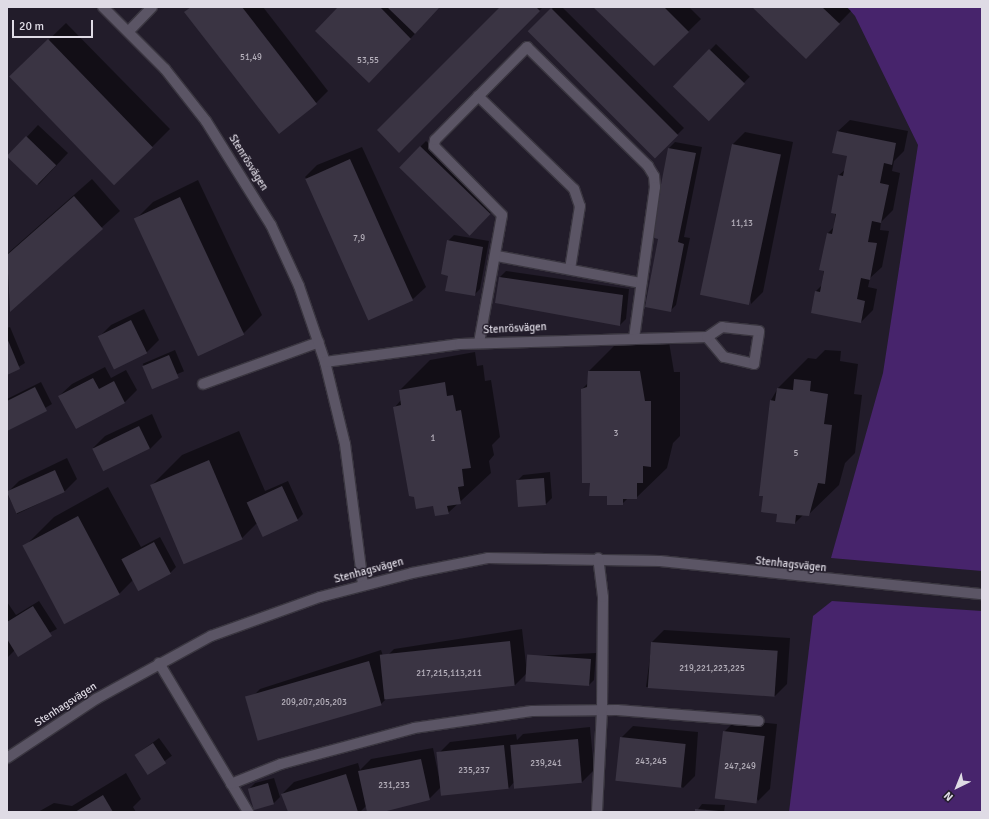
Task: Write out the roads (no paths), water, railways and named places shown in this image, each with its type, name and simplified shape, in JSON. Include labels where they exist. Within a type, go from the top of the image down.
[{"type":"street","name":"Stenrösvägen","points":[[103,7],[129,31],[165,70],[239,170],[271,225],[319,342],[325,362],[345,444],[363,585]]},
{"type":"street","points":[[129,31],[152,7]]},
{"type":"street","points":[[479,343],[497,256],[502,215],[434,146],[435,140],[523,49],[533,49],[648,166],[655,187],[634,338]]},
{"type":"street","points":[[478,96],[574,189],[580,206],[570,269]]},
{"type":"street","points":[[497,256],[641,283]]},
{"type":"street","name":"Stenrösvägen","points":[[325,362],[479,343],[707,337],[722,327],[759,331],[754,364],[724,357],[707,337]]},
{"type":"street","points":[[203,384],[319,342]]},
{"type":"street","name":"Stenhagsvägen","points":[[7,758],[159,663],[211,636],[320,597],[363,585],[488,558],[598,558],[982,594]]},
{"type":"street","points":[[597,812],[602,710],[602,597],[598,558]]},
{"type":"street","points":[[159,663],[248,812]]},
{"type":"street","points":[[231,784],[281,764],[414,728],[532,712],[602,710],[759,721]]}]
